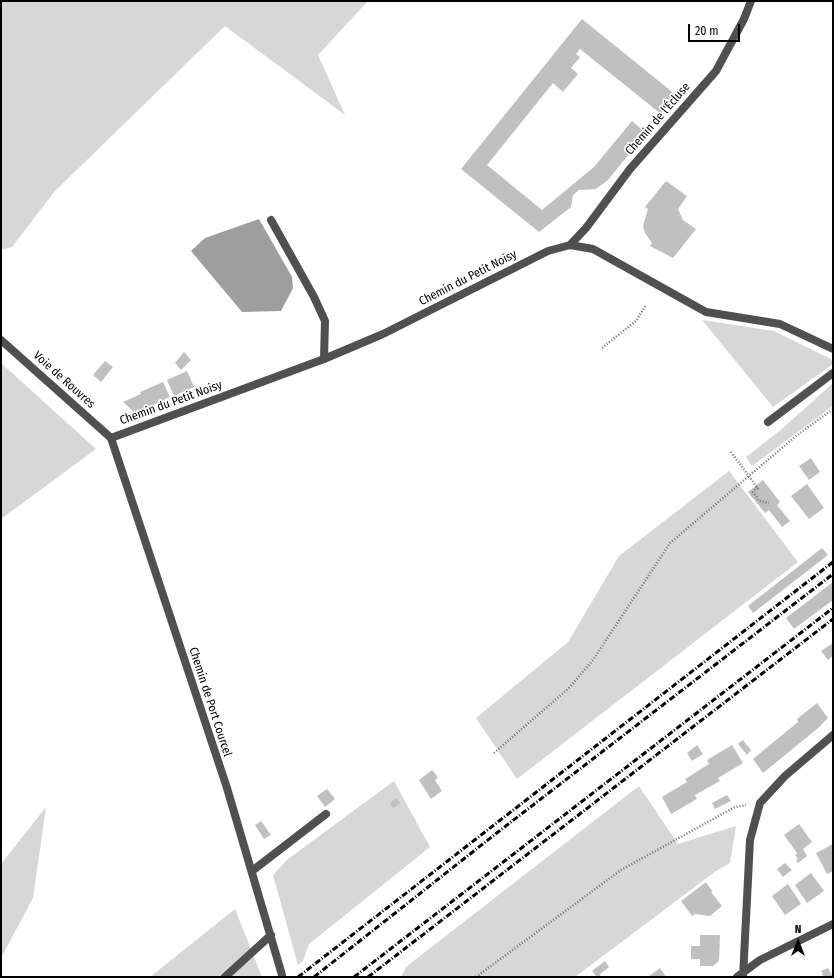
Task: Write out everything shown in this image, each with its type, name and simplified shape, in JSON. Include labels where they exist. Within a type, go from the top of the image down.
[{"type":"street","name":"Chemin de l'Écluse","points":[[570,245],[586,228],[630,169],[716,71],[744,19],[751,1]]},
{"type":"street","points":[[271,220],[326,321],[324,359]]},
{"type":"street","name":"Chemin du Petit Noisy","points":[[111,438],[324,359],[383,334],[548,251],[570,245],[593,249],[706,312],[780,324],[833,349]]},
{"type":"street","name":"Voie de Rouvres","points":[[1,340],[111,438]]},
{"type":"street","points":[[768,422],[833,373]]},
{"type":"street","name":"Chemin de Port Courcel","points":[[111,438],[227,788],[282,975]]},
{"type":"street","points":[[741,976],[750,840],[760,803],[785,776],[833,735]]},
{"type":"street","points":[[252,871],[326,814]]},
{"type":"street","points":[[741,976],[760,960],[833,924]]},
{"type":"street","points":[[225,977],[271,935]]},
{"type":"path","points":[[602,348],[636,321],[646,305]]},
{"type":"path","points":[[494,753],[569,688],[593,660],[670,543],[796,436],[833,409]]},
{"type":"path","points":[[731,452],[758,488],[753,492],[759,501],[768,503]]},
{"type":"path","points":[[476,977],[621,870],[735,807],[760,803]]},
{"type":"shaded area","points":[[1,1],[368,1],[318,55],[345,115],[225,26],[55,191],[12,247],[1,250]]},
{"type":"shaded area","points":[[259,219],[292,277],[293,288],[281,311],[242,312],[191,251],[205,238]]},
{"type":"shaded area","points":[[702,320],[774,331],[833,360],[833,364],[773,407]]},
{"type":"shaded area","points":[[1,363],[96,449],[1,519]]},
{"type":"shaded area","points":[[833,383],[833,406],[752,466],[746,457],[783,428]]},
{"type":"shaded area","points":[[729,471],[798,562],[517,779],[476,718],[568,642],[619,556]]},
{"type":"shaded area","points":[[394,781],[430,847],[309,944],[303,961],[298,965],[273,875],[288,859]]},
{"type":"shaded area","points":[[639,786],[678,844],[736,826],[730,863],[716,871],[575,977],[401,977],[407,966]]},
{"type":"shaded area","points":[[46,807],[33,898],[1,958],[1,864]]},
{"type":"shaded area","points":[[235,909],[262,977],[150,977]]},
{"type":"building","points":[[582,19],[676,95],[661,114],[580,49],[576,54],[580,57],[571,68],[578,74],[563,92],[553,83],[487,165],[542,210],[594,167],[632,121],[646,133],[608,180],[596,189],[579,190],[573,195],[571,207],[539,232],[461,169]]},
{"type":"building","points":[[666,181],[687,196],[678,209],[683,220],[696,229],[673,258],[650,246],[652,243],[645,233],[643,226],[648,209],[645,207]]},
{"type":"building","points":[[184,352],[191,360],[181,370],[175,363]]},
{"type":"building","points":[[105,361],[113,367],[101,382],[93,375]]},
{"type":"building","points":[[187,371],[194,387],[174,396],[167,380]]},
{"type":"building","points":[[163,382],[170,397],[135,413],[123,402],[141,394],[140,392]]},
{"type":"building","points":[[811,458],[820,472],[809,480],[799,466]]},
{"type":"building","points":[[763,480],[780,502],[777,505],[790,521],[782,527],[769,510],[765,513],[748,492]]},
{"type":"building","points":[[807,484],[824,508],[809,519],[791,496]]},
{"type":"building","points":[[822,548],[828,555],[753,613],[748,606]]},
{"type":"building","points":[[833,582],[833,600],[794,629],[786,618]]},
{"type":"building","points":[[833,643],[833,656],[828,660],[821,651]]},
{"type":"building","points":[[817,703],[828,718],[817,729],[763,773],[753,759],[798,722],[797,719]]},
{"type":"building","points":[[743,740],[751,750],[747,755],[738,744]]},
{"type":"building","points":[[697,745],[703,754],[692,761],[687,753]]},
{"type":"building","points":[[732,745],[743,763],[718,778],[720,781],[695,795],[697,799],[671,814],[662,797],[687,782],[685,779],[709,764],[707,760]]},
{"type":"building","points":[[432,770],[438,777],[435,780],[442,791],[431,799],[419,780]]},
{"type":"building","points":[[327,789],[335,799],[325,807],[317,796]]},
{"type":"building","points":[[727,795],[731,801],[715,809],[712,803]]},
{"type":"building","points":[[396,798],[400,803],[393,808],[390,803]]},
{"type":"building","points":[[261,821],[271,835],[264,839],[255,825]]},
{"type":"building","points":[[799,824],[812,842],[803,849],[807,856],[798,863],[796,861],[798,859],[795,855],[797,853],[784,835]]},
{"type":"building","points":[[833,844],[833,871],[827,874],[816,853]]},
{"type":"building","points":[[785,863],[792,870],[783,877],[777,869]]},
{"type":"building","points":[[811,873],[824,891],[807,903],[795,885]]},
{"type":"building","points":[[706,882],[712,891],[711,892],[722,906],[710,916],[695,914],[692,916],[681,901]]},
{"type":"building","points":[[788,884],[801,904],[785,915],[772,896]]},
{"type":"building","points":[[700,935],[720,935],[719,961],[713,966],[700,966],[700,959],[691,959],[691,946],[700,946]]},
{"type":"building","points":[[605,961],[609,967],[597,977],[592,971]]},
{"type":"building","points":[[660,968],[666,977],[648,977]]},
{"type":"building","points":[[828,968],[833,977],[824,977],[821,971]]},
{"type":"railway","points":[[298,977],[833,562]]},
{"type":"railway","points":[[314,977],[498,832],[833,574]]},
{"type":"railway","points":[[354,977],[833,608]]},
{"type":"railway","points":[[368,977],[833,619]]}]
